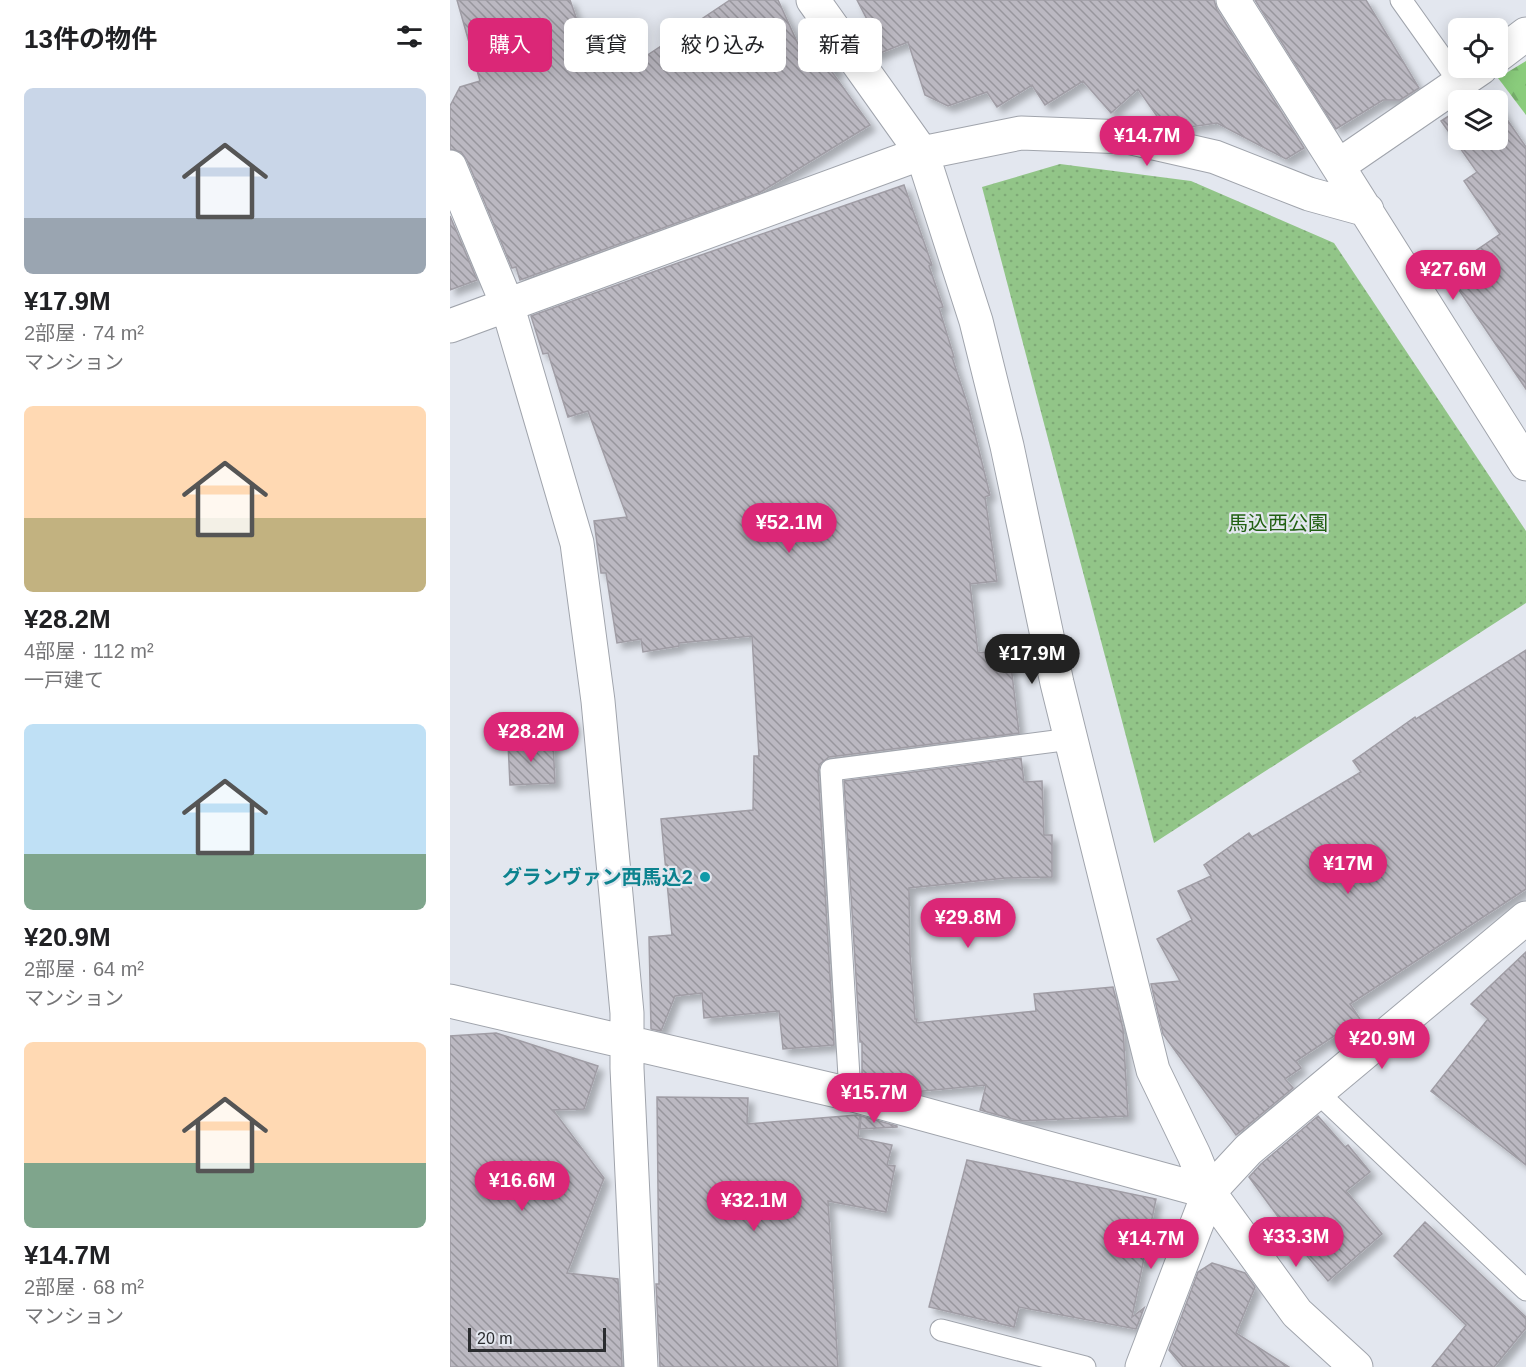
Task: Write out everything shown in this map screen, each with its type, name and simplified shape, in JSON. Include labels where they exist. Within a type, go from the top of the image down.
[{"type":"street","points":[[813,0],[922,153],[976,321],[1007,446],[1057,683],[1153,1070],[1194,1155],[1209,1192],[1297,1313],[1356,1367]]},
{"type":"street","points":[[1233,0],[1526,464]]},
{"type":"street","points":[[1508,48],[1526,34]]},
{"type":"street","points":[[1338,166],[1466,78]]},
{"type":"street","points":[[450,326],[922,153],[1021,133],[1128,137],[1215,157],[1309,194],[1367,210]]},
{"type":"street","points":[[450,167],[507,304],[577,543],[599,712],[627,1013],[641,1367]]},
{"type":"street","points":[[1142,1367],[1209,1192],[1248,1150],[1526,918]]},
{"type":"street","points":[[450,1001],[850,1094],[1209,1192]]},
{"type":"lane","points":[[1401,0],[1448,51]]},
{"type":"lane","points":[[850,1094],[831,770],[1071,739]]},
{"type":"lane","points":[[1317,1092],[1526,1290]]},
{"type":"lane","points":[[941,1330],[1085,1367]]},
{"type":"green space","points":[[1526,61],[1526,115],[1498,78],[1508,78],[1508,72]]},
{"type":"green space","name":"馬込西公園","points":[[1060,164],[1191,181],[1334,243],[1526,531],[1526,603],[1154,843],[982,187]]},
{"type":"building","points":[[457,0],[570,0],[576,18],[564,18],[564,72],[648,72],[648,55],[660,47],[660,72],[786,72],[786,18],[703,18],[730,0],[778,0],[798,44],[798,72],[832,72],[870,125],[759,193],[520,280],[516,267],[512,268],[467,160],[461,152],[450,149],[450,106],[460,87],[480,81],[477,72],[552,72],[552,18],[468,18],[468,39]]},
{"type":"building","points":[[857,0],[1214,0],[1217,10],[1304,148],[1286,159],[1217,123],[1190,127],[1159,119],[1138,89],[1111,113],[1083,81],[1045,105],[1032,85],[997,107],[987,92],[948,106],[925,95],[908,42],[882,52],[882,18],[866,18]]},
{"type":"building","points":[[1255,0],[1366,0],[1419,88],[1400,100],[1383,100],[1336,129]]},
{"type":"building","points":[[1448,116],[1448,131],[1441,121]]},
{"type":"building","points":[[1508,121],[1526,147],[1526,389],[1446,271],[1500,234],[1464,181],[1477,172],[1461,150],[1508,150]]},
{"type":"building","points":[[904,185],[932,265],[929,266],[943,307],[939,308],[968,406],[990,495],[985,497],[997,581],[970,584],[978,653],[1009,649],[1019,733],[829,757],[820,764],[818,771],[834,1045],[783,1049],[779,1011],[704,1018],[702,993],[675,996],[661,1031],[651,1029],[649,937],[672,935],[661,819],[753,810],[754,756],[759,756],[752,636],[679,643],[679,646],[643,652],[641,639],[617,643],[606,573],[601,573],[594,521],[627,517],[588,411],[568,417],[548,353],[543,354],[531,316]]},
{"type":"building","points":[[450,216],[477,280],[450,290]]},
{"type":"building","points":[[1526,650],[1526,889],[1350,1004],[1360,1019],[1296,1061],[1301,1068],[1285,1079],[1293,1088],[1236,1135],[1163,1034],[1151,984],[1180,981],[1157,939],[1192,920],[1178,891],[1211,876],[1204,865],[1249,833],[1252,837],[1361,772],[1353,761],[1415,717],[1416,719]]},
{"type":"building","points":[[553,742],[555,783],[510,785],[508,743]]},
{"type":"building","points":[[1021,758],[1024,782],[1042,781],[1044,835],[1052,835],[1052,877],[1006,878],[909,888],[910,954],[916,1023],[1036,1011],[1034,994],[1113,987],[1123,1029],[1128,1116],[1020,1121],[980,1110],[986,1085],[913,1092],[862,1078],[862,1042],[860,1042],[844,781]]},
{"type":"building","points":[[1526,952],[1526,1165],[1431,1091],[1488,1019],[1471,1004]]},
{"type":"building","points":[[496,1033],[598,1066],[584,1109],[553,1110],[604,1178],[567,1273],[618,1279],[622,1367],[450,1367],[450,1036]]},
{"type":"building","points":[[657,1097],[748,1098],[747,1124],[857,1115],[860,1116],[858,1138],[892,1145],[887,1165],[895,1166],[886,1212],[828,1201],[838,1367],[660,1367],[656,1284],[659,1284]]},
{"type":"building","points":[[861,1116],[897,1126],[897,1127],[860,1129]]},
{"type":"building","points":[[1318,1116],[1345,1147],[1348,1145],[1370,1172],[1346,1191],[1382,1234],[1328,1281],[1249,1177]]},
{"type":"building","points":[[967,1160],[1156,1199],[1132,1317],[1144,1308],[1136,1329],[1019,1307],[1014,1327],[929,1307]]},
{"type":"building","points":[[1425,1222],[1526,1317],[1526,1328],[1494,1367],[1432,1367],[1466,1325],[1394,1256]]},
{"type":"building","points":[[1212,1263],[1245,1273],[1255,1287],[1236,1333],[1289,1367],[1183,1367],[1169,1350],[1198,1272]]},
{"type":"place","name":"グランヴァン西馬込2","points":[[705,877]]}]
